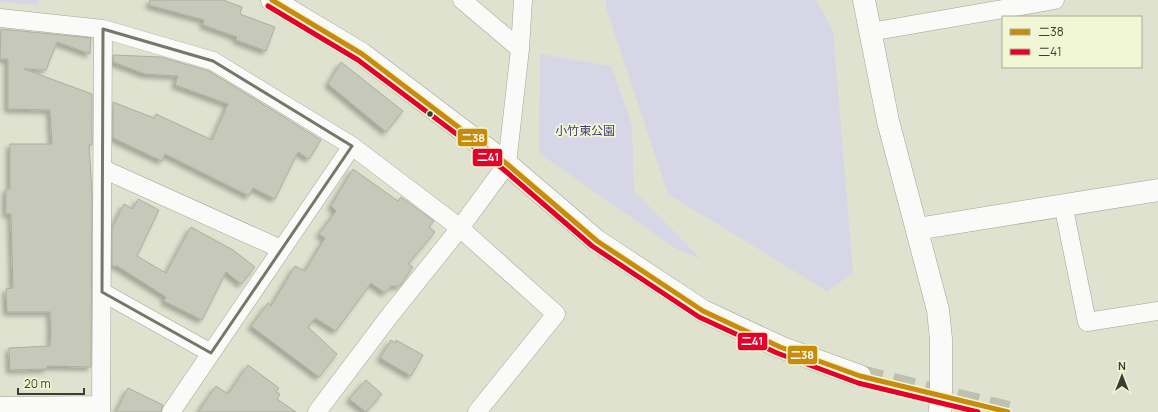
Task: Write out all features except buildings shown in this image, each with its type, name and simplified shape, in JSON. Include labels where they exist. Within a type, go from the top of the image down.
[{"type":"street","points":[[272,0],[362,54],[507,164],[598,241],[702,311],[780,347],[860,376]]},
{"type":"street","points":[[462,0],[520,49]]},
{"type":"street","points":[[317,412],[391,314],[460,228],[507,164],[520,49],[523,0]]},
{"type":"street","points":[[864,0],[888,121],[938,310],[941,339],[940,412]]},
{"type":"street","points":[[870,32],[1055,0]]},
{"type":"street","points":[[0,18],[103,29],[213,61],[352,146],[460,228],[556,314],[477,412]]},
{"type":"street","points":[[0,406],[101,409],[103,29]]},
{"type":"street","points":[[171,412],[352,146]]},
{"type":"street","points":[[102,169],[281,249]]},
{"type":"street","points":[[917,229],[1063,204],[1158,190]]},
{"type":"street","points":[[1063,204],[1087,322],[1158,311]]},
{"type":"street","points":[[102,292],[211,352]]},
{"type":"highlighted area","points":[[103,29],[213,61],[352,146],[211,353],[102,292]]},
{"type":"green space","points":[[0,0],[39,0],[38,5],[0,2]]},
{"type":"green space","points":[[606,0],[816,0],[833,31],[853,273],[827,291],[668,194],[606,7]]},
{"type":"green space","name":"小竹東公園","points":[[540,54],[611,66],[632,125],[634,191],[701,259],[675,248],[539,153]]},
{"type":"tunnel","points":[[860,376],[1008,412]]},
{"type":"transit line","name":"二38","points":[[272,0],[362,54],[507,164],[597,241],[703,311],[780,347],[860,376],[1008,412]]},
{"type":"transit line","name":"二41","points":[[268,6],[358,60],[503,169],[592,246],[699,317],[777,353],[858,383],[978,412]]}]
